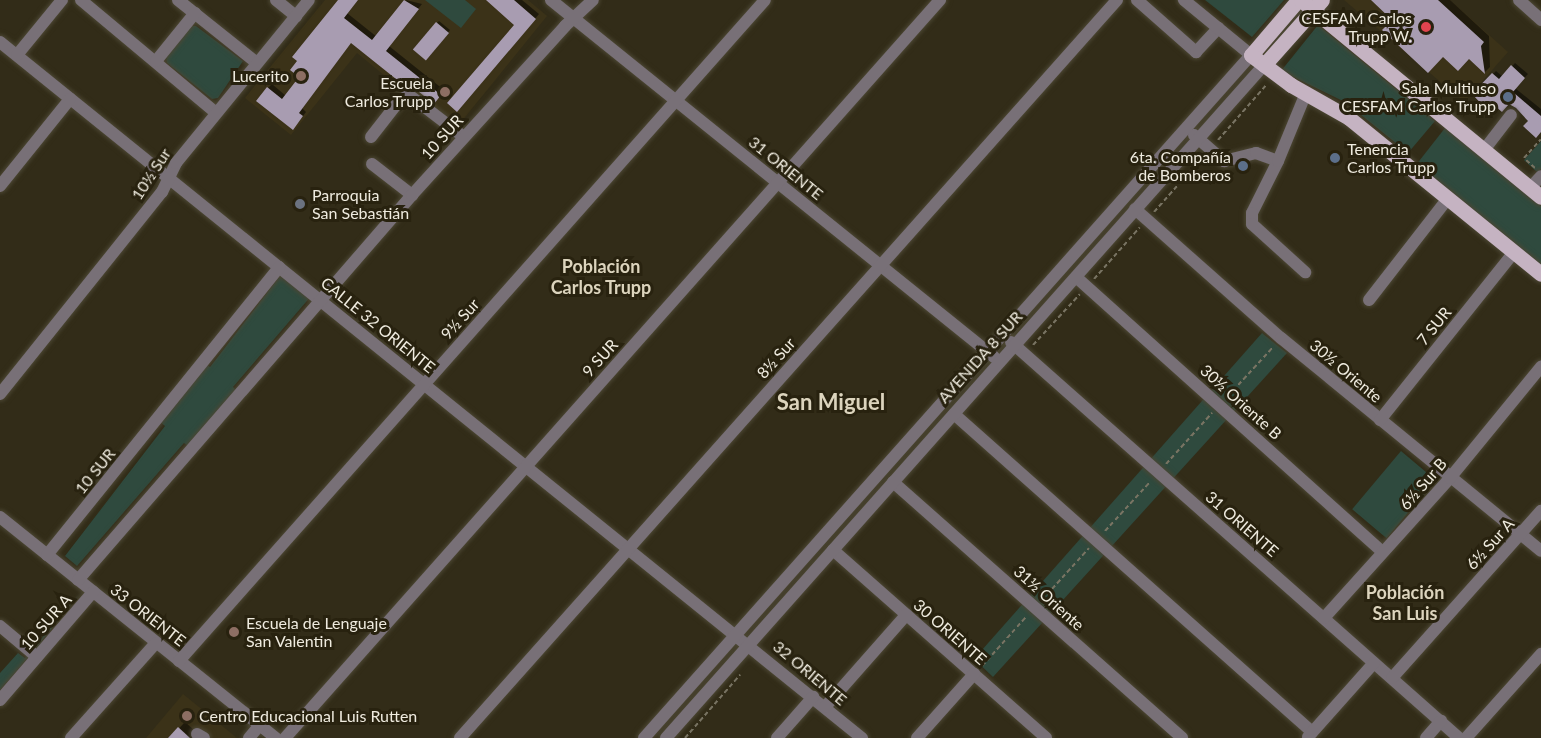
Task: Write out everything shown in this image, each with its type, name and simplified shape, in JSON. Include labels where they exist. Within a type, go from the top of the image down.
[{"type":"main road","points":[[1299,0],[1317,5],[1535,193]]},
{"type":"main road","name":"AVENIDA 8 SUR","points":[[1251,55],[1299,0]]},
{"type":"main road","name":"AVENIDA 8 SUR","points":[[1270,69],[1317,5]]},
{"type":"main road","points":[[1251,55],[1306,93],[1348,118],[1541,274]]},
{"type":"street","points":[[17,55],[62,0]]},
{"type":"street","points":[[81,0],[216,113]]},
{"type":"street","points":[[178,0],[257,63]]},
{"type":"street","points":[[276,0],[296,16]]},
{"type":"street","name":"10½ Sur","points":[[0,394],[162,192],[169,178],[216,113],[309,0]]},
{"type":"street","name":"31 ORIENTE","points":[[551,0],[1000,362]]},
{"type":"street","name":"10 SUR","points":[[78,580],[412,195],[593,0]]},
{"type":"street","name":"9½ Sur","points":[[179,661],[765,0]]},
{"type":"street","name":"9 SUR","points":[[285,738],[940,0]]},
{"type":"street","name":"8½ Sur","points":[[460,738],[1117,0]]},
{"type":"street","points":[[1137,0],[1196,52],[1218,28]]},
{"type":"street","points":[[1184,0],[1251,55]]},
{"type":"street","points":[[1518,0],[1541,20]]},
{"type":"street","points":[[156,61],[195,13]]},
{"type":"street","name":"CALLE 32 ORIENTE","points":[[0,42],[736,633]]},
{"type":"street","name":"AVENIDA 8 SUR","points":[[644,738],[1251,55]]},
{"type":"street","name":"AVENIDA 8 SUR","points":[[666,738],[754,648],[833,550],[1198,139],[1270,69]]},
{"type":"street","points":[[1305,272],[1252,224],[1252,213],[1278,161],[1306,93]]},
{"type":"street","points":[[371,137],[399,101],[409,95],[464,137]]},
{"type":"street","points":[[0,186],[70,99]]},
{"type":"street","points":[[1484,150],[1511,115]]},
{"type":"street","points":[[1186,128],[1224,161],[1256,153],[1278,161]]},
{"type":"street","points":[[372,164],[412,195]]},
{"type":"street","points":[[1535,193],[1541,175]]},
{"type":"street","points":[[1369,300],[1448,198]]},
{"type":"street","name":"30½ Oriente","points":[[1135,209],[1281,338],[1541,551]]},
{"type":"street","name":"7 SUR","points":[[1380,420],[1514,252]]},
{"type":"street","name":"10 SUR","points":[[47,555],[279,267]]},
{"type":"street","name":"30½ Oriente B","points":[[1076,276],[1383,552]]},
{"type":"street","name":"31 ORIENTE","points":[[1003,334],[1460,738]]},
{"type":"street","name":"6½ Sur B","points":[[1324,618],[1450,478],[1541,367]]},
{"type":"street","points":[[954,414],[1310,735],[1374,663]]},
{"type":"street","name":"31½ Oriente","points":[[894,482],[1182,738]]},
{"type":"street","name":"6½ Sur A","points":[[1392,678],[1541,511]]},
{"type":"street","name":"33 ORIENTE","points":[[0,517],[276,738]]},
{"type":"street","name":"30 ORIENTE","points":[[833,550],[1046,738]]},
{"type":"street","name":"10 SUR A","points":[[0,700],[93,592]]},
{"type":"street","points":[[825,707],[906,615]]},
{"type":"street","points":[[0,626],[37,657]]},
{"type":"street","name":"32 ORIENTE","points":[[736,633],[862,738]]},
{"type":"street","points":[[71,738],[156,642]]},
{"type":"street","points":[[1466,738],[1541,654]]},
{"type":"street","points":[[917,738],[974,674]]},
{"type":"street","points":[[777,738],[813,697]]},
{"type":"street","points":[[1426,738],[1441,721]]},
{"type":"street","points":[[249,738],[260,725]]},
{"type":"street","points":[[1026,738],[1034,728]]},
{"type":"path","points":[[1025,354],[1210,149],[1270,69]]},
{"type":"path","points":[[1541,139],[1524,158],[1541,175]]},
{"type":"path","points":[[974,674],[1281,338]]},
{"type":"path","points":[[685,738],[754,648]]},
{"type":"shaded area","name":"Escuela Carlos Trupp","points":[[325,0],[528,0],[547,16],[453,132],[357,53],[291,135],[245,98]]},
{"type":"shaded area","name":"CESFAM Carlos Trupp W.","points":[[1344,0],[1450,0],[1508,52],[1464,102]]},
{"type":"shaded area","name":"Centro Educacional Luis Rutten","points":[[183,694],[237,738],[146,738]]},
{"type":"green space","points":[[425,0],[465,0],[476,9],[461,28]]},
{"type":"green space","points":[[1205,0],[1284,0],[1252,37]]},
{"type":"green space","points":[[1318,25],[1435,121],[1408,153],[1345,102],[1281,71]]},
{"type":"green space","points":[[191,26],[196,26],[243,61],[218,98],[212,99],[167,63],[166,57]]},
{"type":"green space","points":[[1445,128],[1541,206],[1541,265],[1416,165]]},
{"type":"green space","points":[[1541,141],[1541,169],[1538,173],[1524,160]]},
{"type":"green space","points":[[283,272],[312,295],[233,387],[237,391],[192,449],[184,443],[77,566],[65,556],[165,426],[158,420],[203,362],[210,367]]},
{"type":"green space","points":[[1262,333],[1287,353],[993,677],[974,659]]},
{"type":"green space","points":[[1401,451],[1435,480],[1387,538],[1352,509]]},
{"type":"green space","points":[[80,593],[0,690],[0,673],[18,653],[25,658]]},
{"type":"building","points":[[338,0],[358,0],[344,18],[372,40],[404,0],[419,9],[386,51],[441,95],[434,104],[414,88],[406,87],[351,43],[299,113],[303,116],[293,130],[256,101],[267,87],[282,99],[299,77],[290,70],[297,61],[292,57]]},
{"type":"building","points":[[486,0],[514,0],[536,19],[457,112],[447,103],[514,25]]},
{"type":"building","name":"CESFAM Carlos Trupp W.","points":[[1371,0],[1438,0],[1484,42],[1481,46],[1485,74],[1469,59],[1458,71],[1443,57],[1428,73],[1382,30],[1392,20]]},
{"type":"building","points":[[436,22],[449,33],[426,61],[413,50]]},
{"type":"building","points":[[1511,65],[1525,78],[1513,92],[1541,116],[1541,132],[1536,138],[1523,126],[1528,121],[1516,108],[1509,104],[1502,112],[1495,106],[1490,113],[1472,94],[1492,73],[1499,79]]},
{"type":"building","points":[[178,727],[189,737],[190,738],[168,738]]},
{"type":"place","name":"CESFAM Carlos Trupp W.","points":[[1426,27]]},
{"type":"place","name":"Lucerito","points":[[301,76]]},
{"type":"place","name":"Escuela Carlos Trupp","points":[[445,92]]},
{"type":"place","name":"Sala Multiuso CESFAM Carlos Trupp","points":[[1508,97]]},
{"type":"place","name":"Tenencia Carlos Trupp","points":[[1335,158]]},
{"type":"place","name":"6ta. Compañía de Bomberos","points":[[1243,166]]},
{"type":"place","name":"Parroquia San Sebastián","points":[[300,204]]},
{"type":"place","name":"Escuela de Lenguaje San Valentin","points":[[234,632]]},
{"type":"place","name":"Centro Educacional Luis Rutten","points":[[187,716]]},
{"type":"district","name":"Población Carlos Trupp","points":[[601,277]]},
{"type":"district","name":"San Miguel","points":[[831,402]]},
{"type":"district","name":"Población San Luis","points":[[1405,603]]}]
